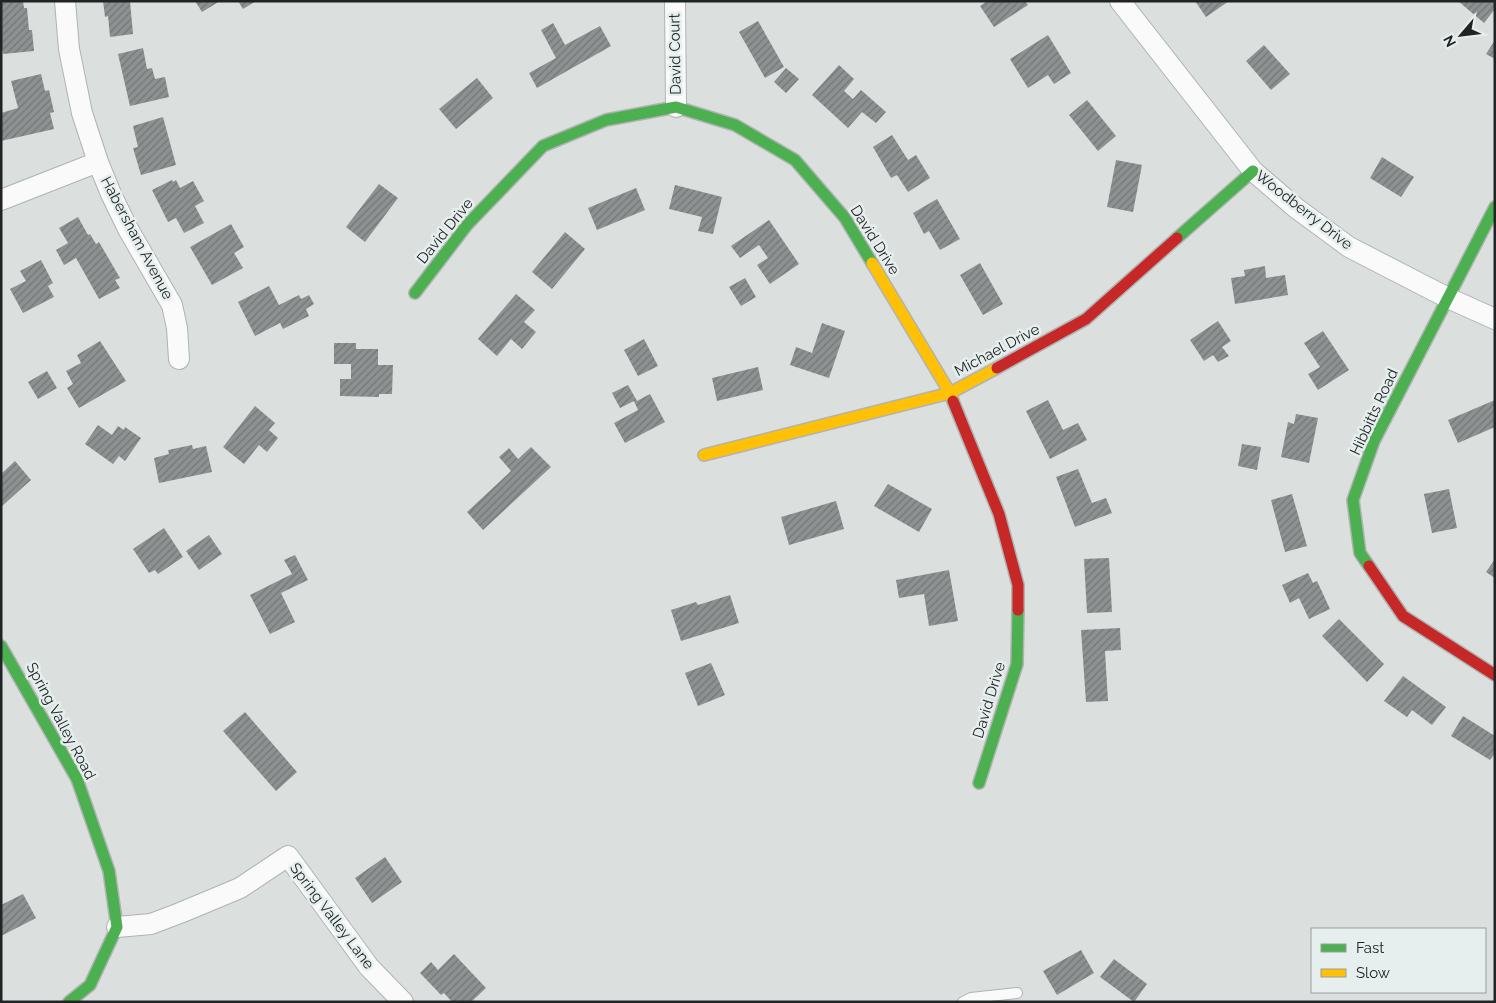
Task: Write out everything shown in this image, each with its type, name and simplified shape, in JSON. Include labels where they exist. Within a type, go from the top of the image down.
[{"type":"street","name":"Habersham Avenue","points":[[65,1],[69,49],[82,113],[111,194],[128,229],[172,305],[177,328],[179,359]]},
{"type":"street","name":"David Court","points":[[675,1],[676,107]]},
{"type":"street","name":"Woodberry Drive","points":[[1120,1],[1253,172],[1296,208],[1349,247],[1448,298],[1495,319]]},
{"type":"street","name":"David Drive","points":[[415,293],[467,225],[543,146],[606,120],[676,107],[735,125],[795,160],[845,218],[950,393],[999,514],[1018,585],[1017,664],[979,783]]},
{"type":"street","points":[[1,200],[98,162]]},
{"type":"street","name":"Michael Drive","points":[[704,455],[950,393],[1086,319],[1253,172]]},
{"type":"street","name":"Hibbitts Road","points":[[1495,207],[1374,441],[1353,500],[1360,553],[1403,616],[1495,675]]},
{"type":"street","name":"Spring Valley Road","points":[[1,646],[78,779],[109,871],[117,927]]},
{"type":"street","name":"Spring Valley Lane","points":[[117,927],[151,924],[180,913],[240,888],[288,856],[369,967],[403,1002]]},
{"type":"street","points":[[69,1002],[90,985],[117,927]]},
{"type":"lane","points":[[963,1002],[971,998],[1017,992]]},
{"type":"building","points":[[1,1],[23,1],[24,8],[27,8],[29,30],[32,30],[34,51],[3,54],[1,43]]},
{"type":"building","points":[[103,1],[130,1],[133,34],[110,37],[108,16],[105,17]]},
{"type":"building","points":[[195,1],[220,1],[202,12]]},
{"type":"building","points":[[238,1],[256,1],[243,9]]},
{"type":"building","points":[[987,1],[1025,1],[1028,5],[994,27],[980,6]]},
{"type":"building","points":[[1195,1],[1229,1],[1206,17]]},
{"type":"building","points":[[1458,1],[1495,1],[1495,9],[1484,23]]},
{"type":"building","points":[[758,21],[784,67],[765,78],[739,32]]},
{"type":"building","points":[[553,23],[565,45],[600,26],[611,46],[537,88],[529,73],[556,58],[541,30]]},
{"type":"building","points":[[1048,35],[1071,73],[1054,84],[1048,75],[1028,88],[1010,59]]},
{"type":"building","points":[[1495,40],[1495,59],[1486,54]]},
{"type":"building","points":[[1264,45],[1290,74],[1271,90],[1246,61]]},
{"type":"building","points":[[143,48],[147,69],[152,68],[155,79],[165,77],[169,97],[130,106],[118,54]]},
{"type":"building","points":[[839,65],[854,79],[844,91],[853,99],[861,90],[886,112],[876,123],[862,112],[848,128],[812,95]]},
{"type":"building","points":[[786,68],[799,79],[786,93],[774,82]]},
{"type":"building","points":[[41,74],[45,91],[49,90],[54,112],[50,113],[54,129],[1,141],[1,113],[18,108],[11,81]]},
{"type":"building","points":[[477,78],[493,98],[456,129],[439,109]]},
{"type":"building","points":[[1087,100],[1116,136],[1098,151],[1069,115]]},
{"type":"building","points":[[163,117],[176,165],[141,175],[133,148],[138,147],[133,126]]},
{"type":"building","points":[[892,135],[908,160],[916,155],[930,178],[908,192],[897,175],[891,178],[873,147]]},
{"type":"building","points":[[1382,157],[1414,177],[1401,197],[1370,178]]},
{"type":"building","points":[[1116,160],[1142,165],[1133,212],[1107,207]]},
{"type":"building","points":[[172,180],[173,182],[176,180],[180,188],[193,181],[204,201],[195,206],[204,223],[184,233],[176,218],[168,222],[152,190]]},
{"type":"building","points":[[379,184],[398,198],[365,242],[346,227]]},
{"type":"building","points":[[675,185],[722,197],[713,234],[698,231],[702,217],[669,209]]},
{"type":"building","points":[[636,188],[645,210],[597,230],[588,208]]},
{"type":"building","points":[[937,199],[960,239],[940,250],[929,231],[924,234],[913,213]]},
{"type":"building","points":[[78,217],[88,235],[90,234],[96,244],[99,242],[120,278],[115,280],[120,288],[99,299],[76,258],[64,265],[56,250],[68,243],[59,228]]},
{"type":"building","points":[[769,220],[799,264],[770,284],[757,265],[768,258],[759,245],[740,258],[731,246]]},
{"type":"building","points":[[231,224],[244,247],[234,253],[243,268],[212,285],[190,247]]},
{"type":"building","points":[[565,232],[585,249],[552,289],[532,272]]},
{"type":"building","points":[[41,260],[53,283],[48,286],[54,297],[23,313],[10,289],[26,281],[20,271]]},
{"type":"building","points":[[980,263],[1003,304],[983,315],[960,275]]},
{"type":"building","points":[[1265,266],[1266,278],[1285,275],[1288,295],[1235,304],[1231,278],[1245,276],[1244,270]]},
{"type":"building","points":[[745,278],[756,297],[741,306],[729,287]]},
{"type":"building","points":[[269,286],[279,305],[299,295],[301,299],[309,295],[314,304],[306,309],[309,316],[283,329],[280,323],[255,336],[238,302]]},
{"type":"building","points":[[516,294],[535,310],[524,322],[536,332],[522,349],[511,339],[497,356],[478,339]]},
{"type":"building","points":[[1218,321],[1231,341],[1222,347],[1229,356],[1218,362],[1213,355],[1204,361],[1190,340]]},
{"type":"building","points":[[822,323],[845,331],[829,378],[790,365],[796,347],[812,353]]},
{"type":"building","points":[[1323,331],[1349,370],[1318,390],[1308,374],[1320,367],[1304,343]]},
{"type":"building","points":[[644,339],[658,366],[638,376],[624,350]]},
{"type":"building","points":[[100,341],[126,381],[79,408],[67,388],[73,384],[66,371],[81,363],[77,355]]},
{"type":"building","points":[[334,343],[356,343],[356,349],[378,349],[378,365],[393,365],[392,394],[379,394],[379,397],[340,396],[340,379],[351,379],[351,364],[334,364]]},
{"type":"building","points":[[758,367],[763,390],[717,401],[712,378]]},
{"type":"building","points":[[47,371],[57,388],[38,399],[28,382]]},
{"type":"building","points":[[628,385],[637,401],[650,394],[665,422],[625,443],[614,423],[638,410],[634,401],[620,408],[612,393]]},
{"type":"building","points":[[1048,400],[1063,430],[1078,423],[1087,440],[1050,459],[1026,411]]},
{"type":"building","points":[[1495,400],[1495,427],[1458,443],[1448,420]]},
{"type":"building","points":[[255,406],[275,423],[269,430],[278,438],[267,452],[259,445],[244,464],[223,447]]},
{"type":"building","points":[[1296,414],[1318,418],[1309,463],[1281,457],[1288,422],[1294,424]]},
{"type":"building","points":[[98,425],[112,435],[118,426],[124,430],[125,427],[141,438],[125,461],[119,456],[113,464],[85,444]]},
{"type":"building","points":[[1242,444],[1261,447],[1257,470],[1238,466]]},
{"type":"building","points":[[192,445],[193,449],[206,446],[212,472],[159,483],[154,458],[169,454],[168,450]]},
{"type":"building","points":[[531,447],[551,467],[483,530],[467,512],[511,471],[499,457],[509,448],[518,459]]},
{"type":"building","points":[[15,461],[31,480],[1,507],[1,474]]},
{"type":"building","points":[[1078,469],[1092,503],[1106,498],[1112,513],[1075,527],[1056,477]]},
{"type":"building","points":[[888,484],[932,509],[919,532],[874,506]]},
{"type":"building","points":[[1449,489],[1457,528],[1432,533],[1424,494]]},
{"type":"building","points":[[1292,494],[1307,546],[1285,552],[1271,500]]},
{"type":"building","points":[[836,501],[844,529],[789,545],[781,517]]},
{"type":"building","points":[[164,528],[183,557],[158,574],[155,570],[149,573],[133,549]]},
{"type":"building","points":[[209,535],[222,554],[199,570],[186,551]]},
{"type":"building","points":[[295,555],[308,580],[281,593],[295,622],[270,634],[250,595],[292,574],[284,560]]},
{"type":"building","points":[[1109,558],[1112,612],[1087,613],[1084,559]]},
{"type":"building","points":[[1495,559],[1495,578],[1486,572]]},
{"type":"building","points":[[949,570],[958,621],[929,626],[924,594],[899,598],[896,580]]},
{"type":"building","points":[[1308,573],[1313,583],[1317,581],[1330,609],[1309,619],[1299,598],[1290,603],[1282,585]]},
{"type":"building","points":[[730,595],[739,623],[681,641],[671,610],[696,602],[698,605]]},
{"type":"building","points":[[1339,619],[1384,664],[1367,682],[1322,636]]},
{"type":"building","points":[[1120,628],[1121,650],[1105,651],[1108,701],[1086,702],[1081,630]]},
{"type":"building","points":[[711,663],[725,695],[698,706],[685,673]]},
{"type":"building","points":[[1403,676],[1446,707],[1432,725],[1412,710],[1407,717],[1384,701]]},
{"type":"building","points":[[245,712],[297,772],[276,791],[223,731]]},
{"type":"building","points":[[1463,716],[1495,736],[1495,753],[1490,760],[1451,736]]},
{"type":"building","points":[[385,857],[402,882],[372,903],[355,878]]},
{"type":"building","points":[[23,894],[36,918],[1,936],[1,905]]},
{"type":"building","points":[[1081,950],[1094,973],[1057,995],[1043,971]]},
{"type":"building","points":[[454,954],[486,988],[471,1002],[452,1002],[444,993],[441,995],[420,973],[431,962],[438,970]]},
{"type":"building","points":[[1114,959],[1147,984],[1134,1002],[1100,977]]},
{"type":"traffic: fast","points":[[415,293],[467,225],[543,146],[606,120],[676,107],[735,125],[795,160],[845,218],[872,263]]},
{"type":"traffic: fast","points":[[1177,238],[1253,171]]},
{"type":"traffic: fast","points":[[1369,566],[1360,553],[1353,500],[1374,441],[1495,207]]},
{"type":"traffic: fast","points":[[979,783],[1017,664],[1018,610]]},
{"type":"traffic: fast","points":[[1,646],[77,779],[109,871],[117,927],[90,985],[69,1002]]},
{"type":"traffic: slow","points":[[872,263],[953,401]]},
{"type":"traffic: slow","points":[[704,455],[950,393],[997,368]]},
{"type":"traffic: jam","points":[[997,368],[1086,319],[1177,238]]},
{"type":"traffic: jam","points":[[953,401],[999,514],[1018,585],[1018,610]]},
{"type":"traffic: jam","points":[[1369,566],[1403,616],[1495,675]]}]
